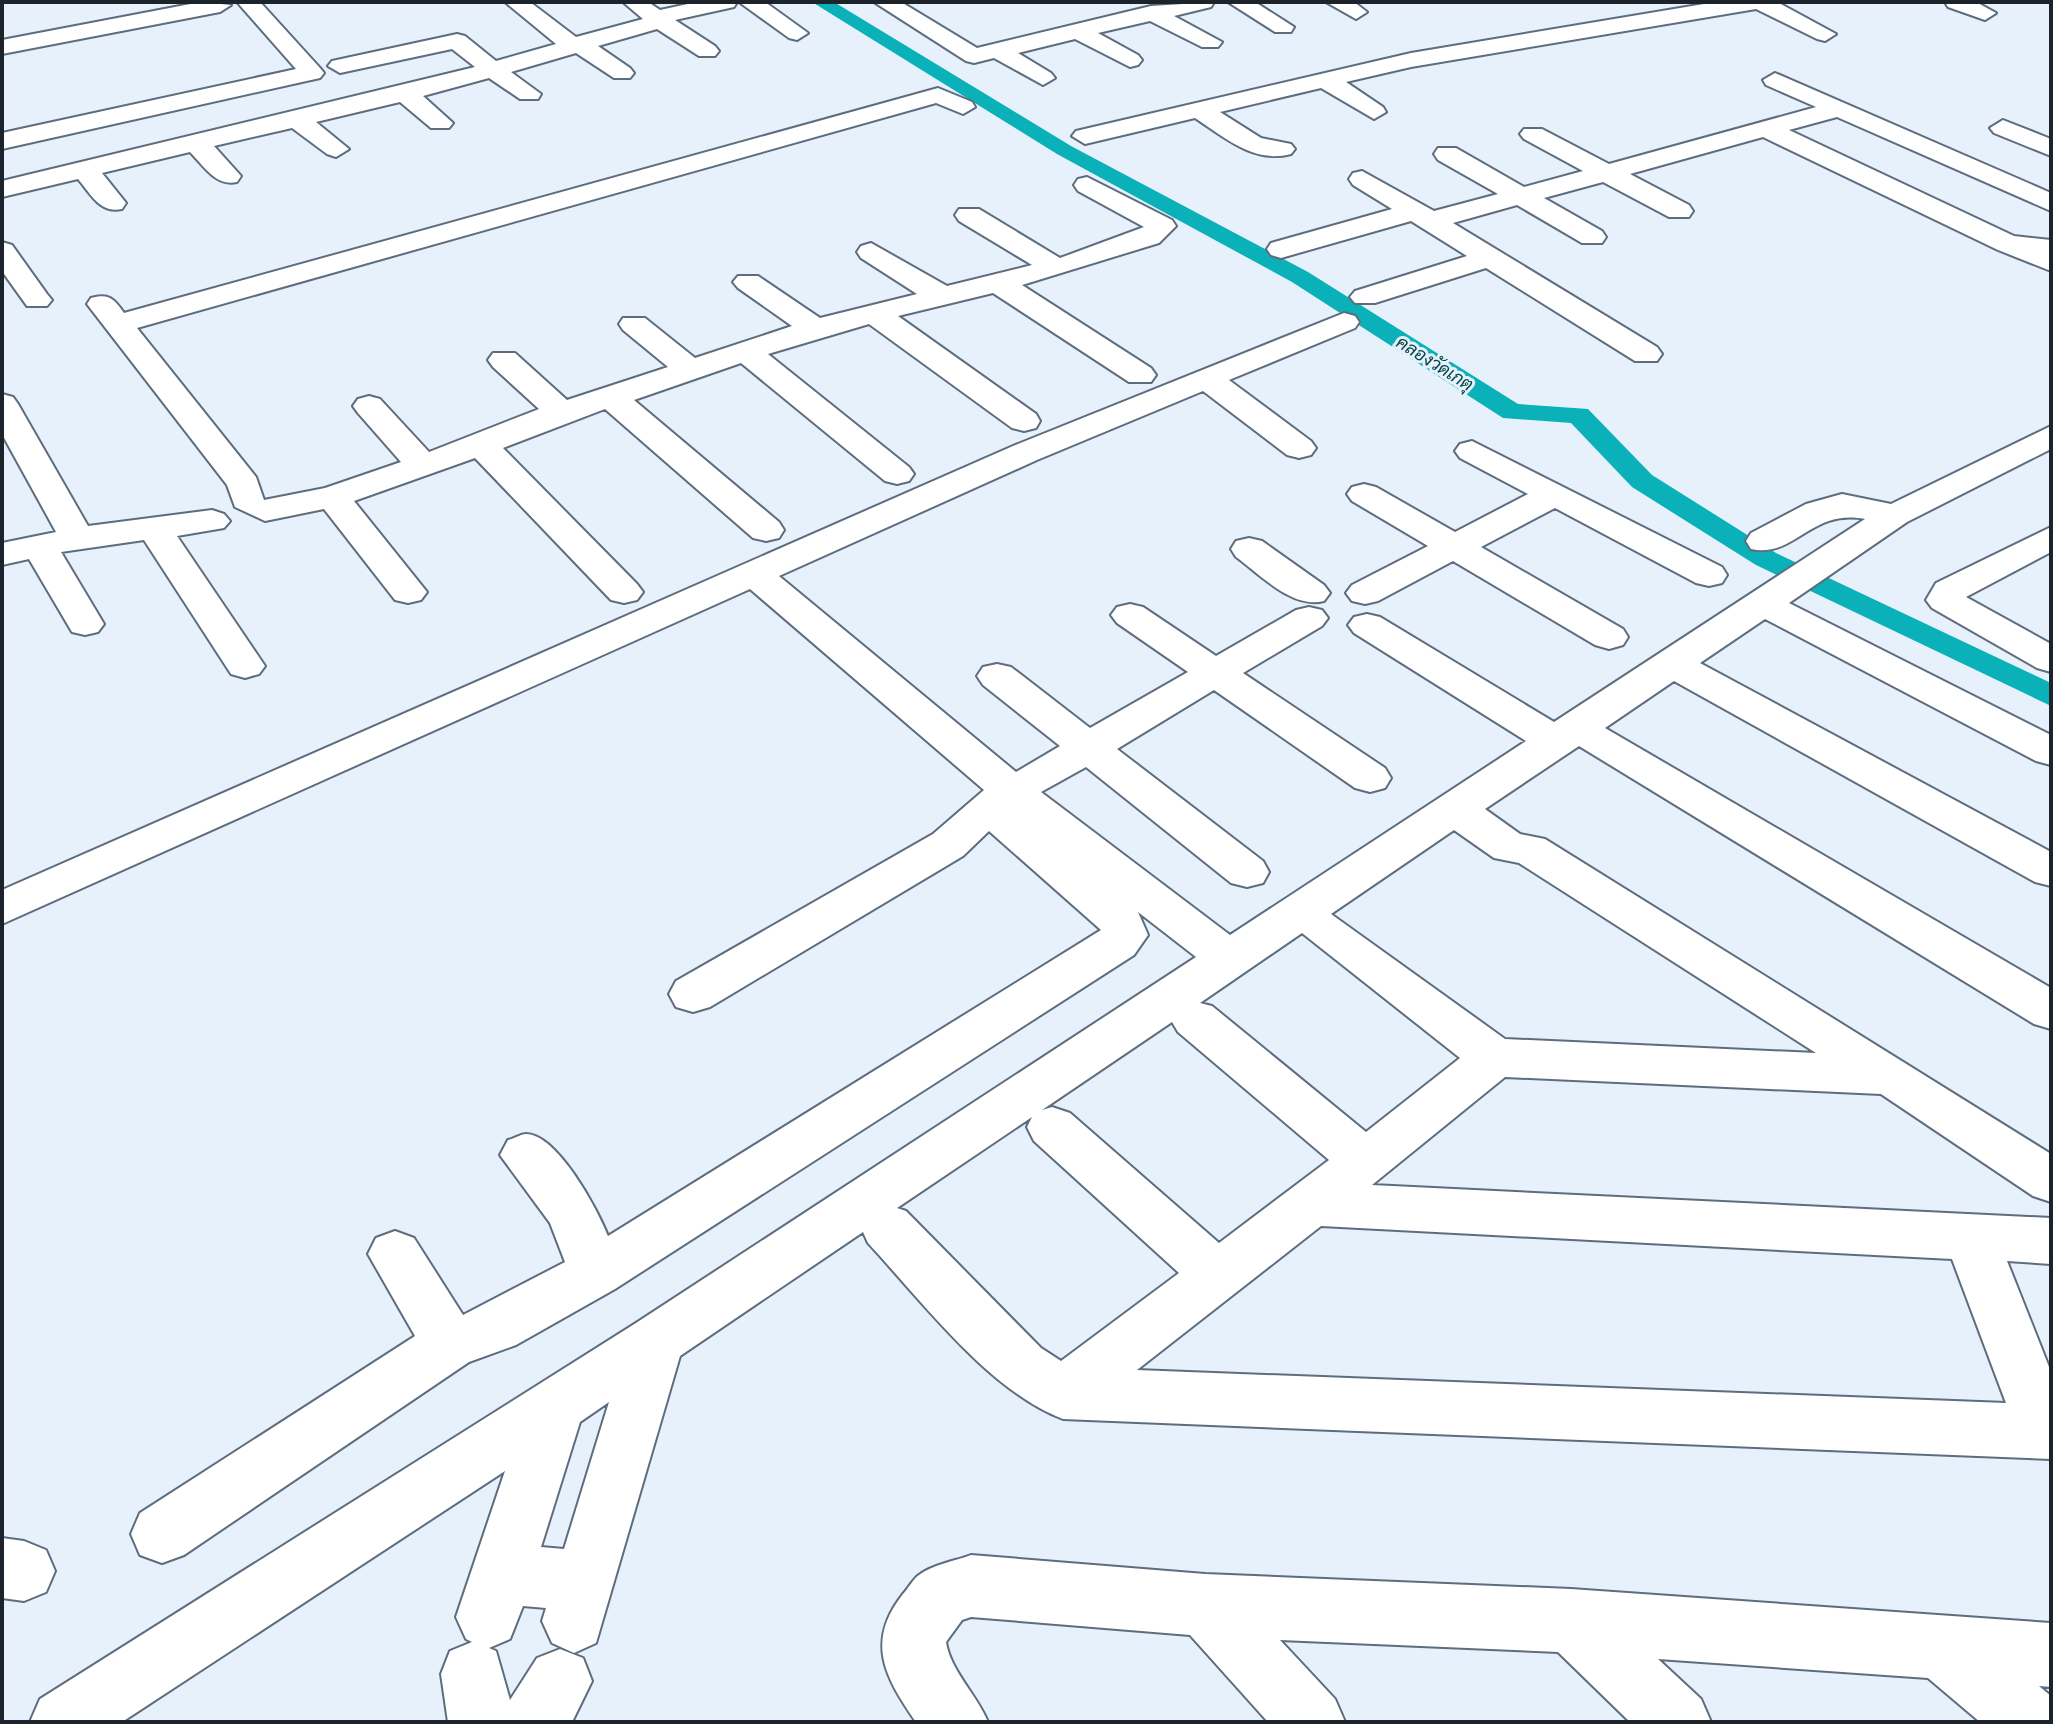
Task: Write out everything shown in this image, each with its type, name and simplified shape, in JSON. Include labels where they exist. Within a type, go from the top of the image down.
[{"type":"street","points":[[516,2],[622,73]]},
{"type":"street","points":[[634,2],[707,51]]},
{"type":"street","points":[[2,189],[405,94],[726,2]]},
{"type":"street","points":[[750,2],[797,33]]},
{"type":"street","points":[[885,2],[974,56],[1203,2]]},
{"type":"street","points":[[1239,2],[1283,27]]},
{"type":"street","points":[[1085,136],[1411,60],[1758,2],[1825,34]]},
{"type":"street","points":[[1956,2],[1985,13]]},
{"type":"street","points":[[2,47],[220,5]]},
{"type":"street","points":[[252,6],[281,5]]},
{"type":"street","points":[[2,141],[312,73],[252,6]]},
{"type":"street","points":[[1151,13],[1210,42]]},
{"type":"street","points":[[1075,30],[1130,60]]},
{"type":"street","points":[[340,66],[448,32],[492,70],[529,94]]},
{"type":"street","points":[[355,41],[375,57]]},
{"type":"street","points":[[997,50],[1043,78]]},
{"type":"street","points":[[1324,79],[1374,112]]},
{"type":"street","points":[[1775,80],[2051,203]]},
{"type":"street","points":[[912,81],[963,107]]},
{"type":"street","points":[[133,90],[150,110]]},
{"type":"street","points":[[405,94],[440,123]]},
{"type":"street","points":[[2,554],[77,538],[154,528],[212,521],[218,526],[241,527],[254,523],[256,505],[244,484],[109,312],[266,282],[938,95]]},
{"type":"street","points":[[814,104],[873,141]]},
{"type":"street","points":[[1197,108],[1254,145],[1282,149]]},
{"type":"street","points":[[1281,249],[1521,195],[1838,109]]},
{"type":"street","points":[[298,120],[336,149]]},
{"type":"street","points":[[2003,128],[2051,148]]},
{"type":"street","points":[[1766,129],[2051,262]]},
{"type":"street","points":[[708,132],[772,170]]},
{"type":"street","points":[[1533,134],[1679,211]]},
{"type":"street","points":[[197,144],[228,176]]},
{"type":"street","points":[[1447,154],[1592,237]]},
{"type":"street","points":[[603,161],[661,203]]},
{"type":"street","points":[[85,170],[112,203]]},
{"type":"street","points":[[1918,202],[1994,178]]},
{"type":"street","points":[[1362,179],[1425,215],[1646,354]]},
{"type":"street","points":[[256,505],[333,497],[481,445],[561,412],[689,369],[747,353],[815,328],[1057,268],[1149,237],[1162,226],[1087,185]]},
{"type":"street","points":[[490,191],[544,237]]},
{"type":"street","points":[[969,215],[1057,268]]},
{"type":"street","points":[[372,224],[424,272]]},
{"type":"street","points":[[2008,244],[2051,249]]},
{"type":"street","points":[[2,251],[37,300]]},
{"type":"street","points":[[871,252],[940,295]]},
{"type":"street","points":[[2,908],[1025,453],[1206,379],[1354,309],[1492,257]]},
{"type":"street","points":[[243,258],[291,310]]},
{"type":"street","points":[[748,282],[815,328]]},
{"type":"street","points":[[998,283],[1140,375]]},
{"type":"street","points":[[874,313],[1024,421]]},
{"type":"street","points":[[634,324],[689,369]]},
{"type":"street","points":[[747,353],[897,474]]},
{"type":"street","points":[[504,360],[561,412]]},
{"type":"street","points":[[1206,379],[1274,426],[1299,448]]},
{"type":"street","points":[[611,397],[766,530]]},
{"type":"street","points":[[2,404],[77,538]]},
{"type":"street","points":[[369,406],[422,464]]},
{"type":"street","points":[[63,1722],[656,1341],[1464,803],[1576,740],[1895,515],[2051,436]]},
{"type":"street","points":[[481,445],[624,592]]},
{"type":"street","points":[[1472,451],[1709,575]]},
{"type":"street","points":[[1364,494],[1609,637]]},
{"type":"street","points":[[1249,549],[1310,606],[1324,627],[1349,629],[1366,609],[1456,546],[1555,494]]},
{"type":"street","points":[[333,497],[408,592]]},
{"type":"street","points":[[1764,541],[1818,511],[1842,504],[1895,515]]},
{"type":"street","points":[[154,528],[245,666]]},
{"type":"street","points":[[2048,543],[1949,591],[1945,600],[2051,660]]},
{"type":"street","points":[[39,545],[85,624]]},
{"type":"street","points":[[754,574],[1011,793],[1229,958]]},
{"type":"street","points":[[1788,592],[2051,752]]},
{"type":"street","points":[[693,994],[948,845],[1011,793],[1217,672],[1310,606]]},
{"type":"street","points":[[1366,609],[1576,740],[2051,1011]]},
{"type":"street","points":[[1130,615],[1370,778]]},
{"type":"street","points":[[1688,672],[2051,871]]},
{"type":"street","points":[[997,676],[1247,872]]},
{"type":"street","points":[[162,1534],[450,1344],[496,1328],[596,1272],[1103,954],[1125,935],[1122,923],[1011,793]]},
{"type":"street","points":[[1464,803],[1509,847],[1530,850],[1890,1075],[2051,1181]]},
{"type":"street","points":[[1322,928],[1495,1058],[1890,1075]]},
{"type":"street","points":[[1195,1019],[1365,1161]]},
{"type":"street","points":[[1063,1393],[1311,1204],[1495,1058]]},
{"type":"street","points":[[1052,1127],[1218,1275]]},
{"type":"street","points":[[526,1155],[572,1212],[596,1272]]},
{"type":"street","points":[[1311,1204],[2051,1241]]},
{"type":"street","points":[[887,1227],[1021,1366],[1063,1393],[2048,1432],[1971,1239]]},
{"type":"street","points":[[395,1254],[450,1344]]},
{"type":"street","points":[[556,1405],[486,1647],[563,1651],[656,1341]]},
{"type":"street","points":[[955,1722],[917,1667],[913,1633],[941,1597],[971,1586],[1205,1605],[1571,1621],[2051,1655]]},
{"type":"street","points":[[1205,1605],[1312,1722]]},
{"type":"street","points":[[1571,1621],[1678,1722]]},
{"type":"street","points":[[1943,1649],[2031,1722]]},
{"type":"waterway","name":"คลองวัดเกตุ","points":[[821,2],[1064,150],[1300,277],[1512,412],[1579,415],[1642,481],[1766,559],[2051,696]]}]
